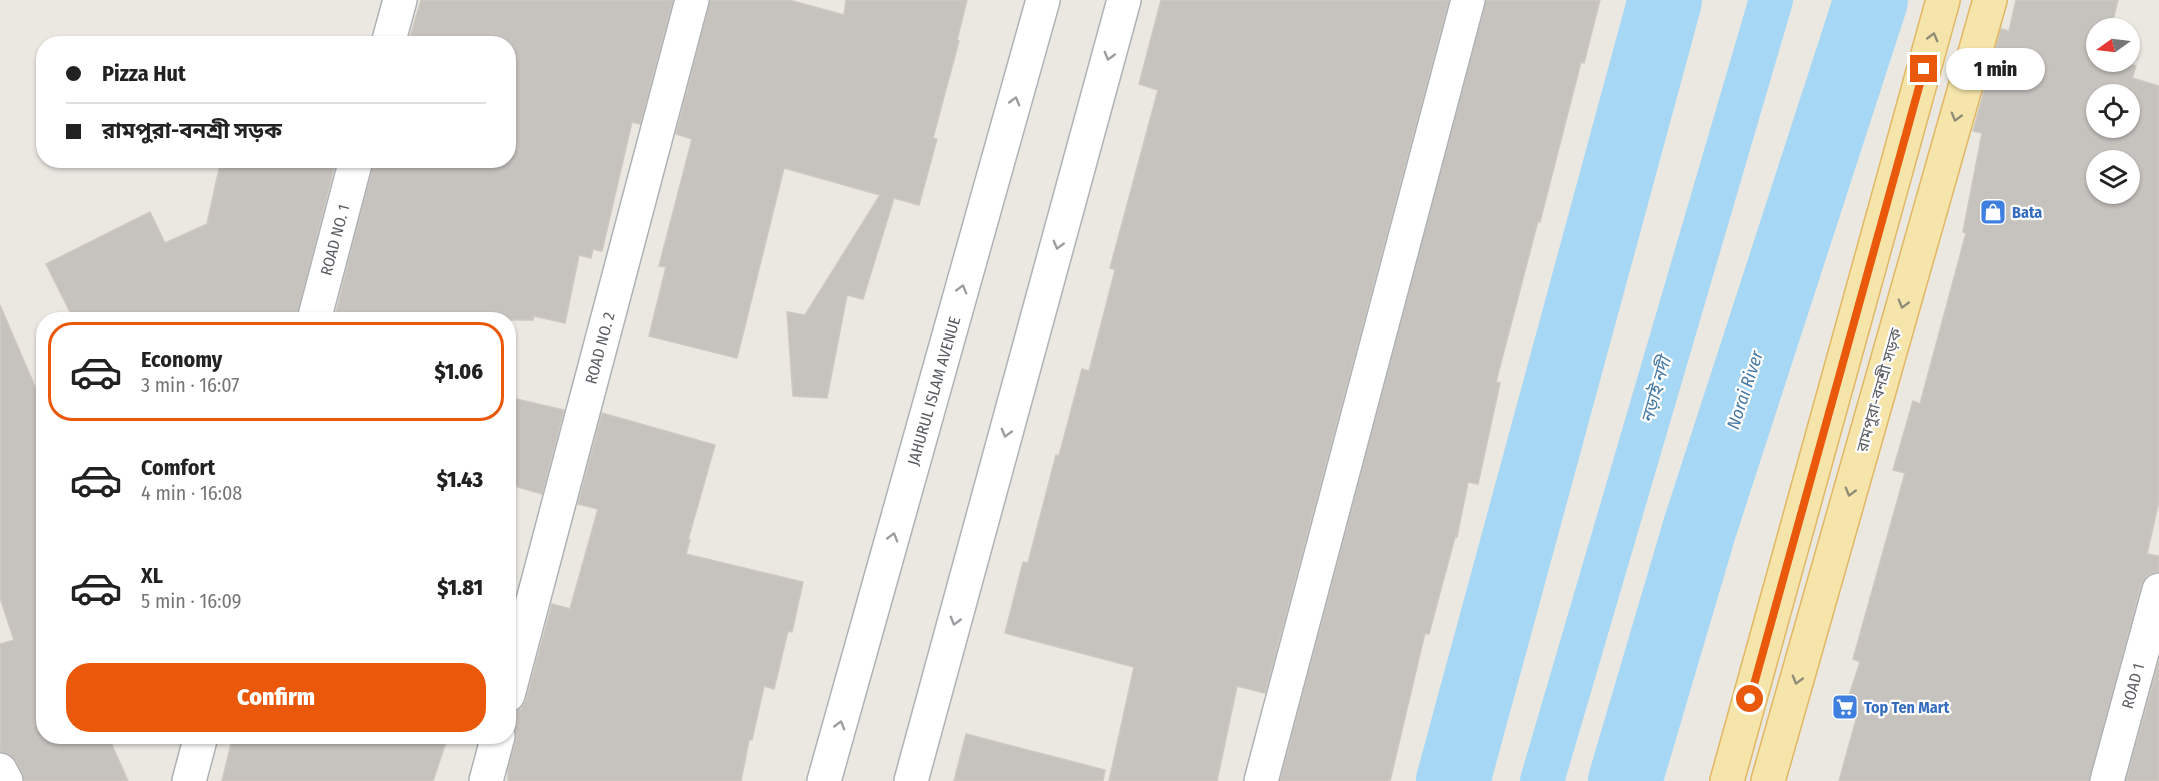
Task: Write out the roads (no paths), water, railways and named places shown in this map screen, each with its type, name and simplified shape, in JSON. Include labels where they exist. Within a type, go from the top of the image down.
[{"type":"main road","points":[[1727,781],[1943,0]]},
{"type":"main road","name":"রামপুরা-বনশ্রী সড়ক","points":[[1768,781],[1990,0]]},
{"type":"street","points":[[390,36],[400,0]]},
{"type":"street","name":"ROAD NO. 2","points":[[516,665],[692,0]]},
{"type":"street","name":"JAHURUL ISLAM AVENUE","points":[[824,781],[1043,0]]},
{"type":"street","points":[[911,781],[1124,0]]},
{"type":"street","points":[[1261,781],[1468,0]]},
{"type":"street","name":"ROAD NO. 1","points":[[316,312],[354,168]]},
{"type":"street","name":"ROAD 1","points":[[2107,781],[2159,590]]},
{"type":"street","points":[[189,781],[199,744]]},
{"type":"street","points":[[486,781],[496,744]]},
{"type":"street","points":[[0,770],[6,781]]},
{"type":"waterway","name":"Norai River","points":[[1453,781],[1665,0]]},
{"type":"waterway","name":"নড়াই নদী","points":[[1542,781],[1771,0]]},
{"type":"waterway","name":"Norai River","points":[[1625,781],[1700,527],[1871,0]]},
{"type":"place","name":"Bata","points":[[1993,212]]},
{"type":"place","name":"Top Ten Mart","points":[[1845,707]]}]
